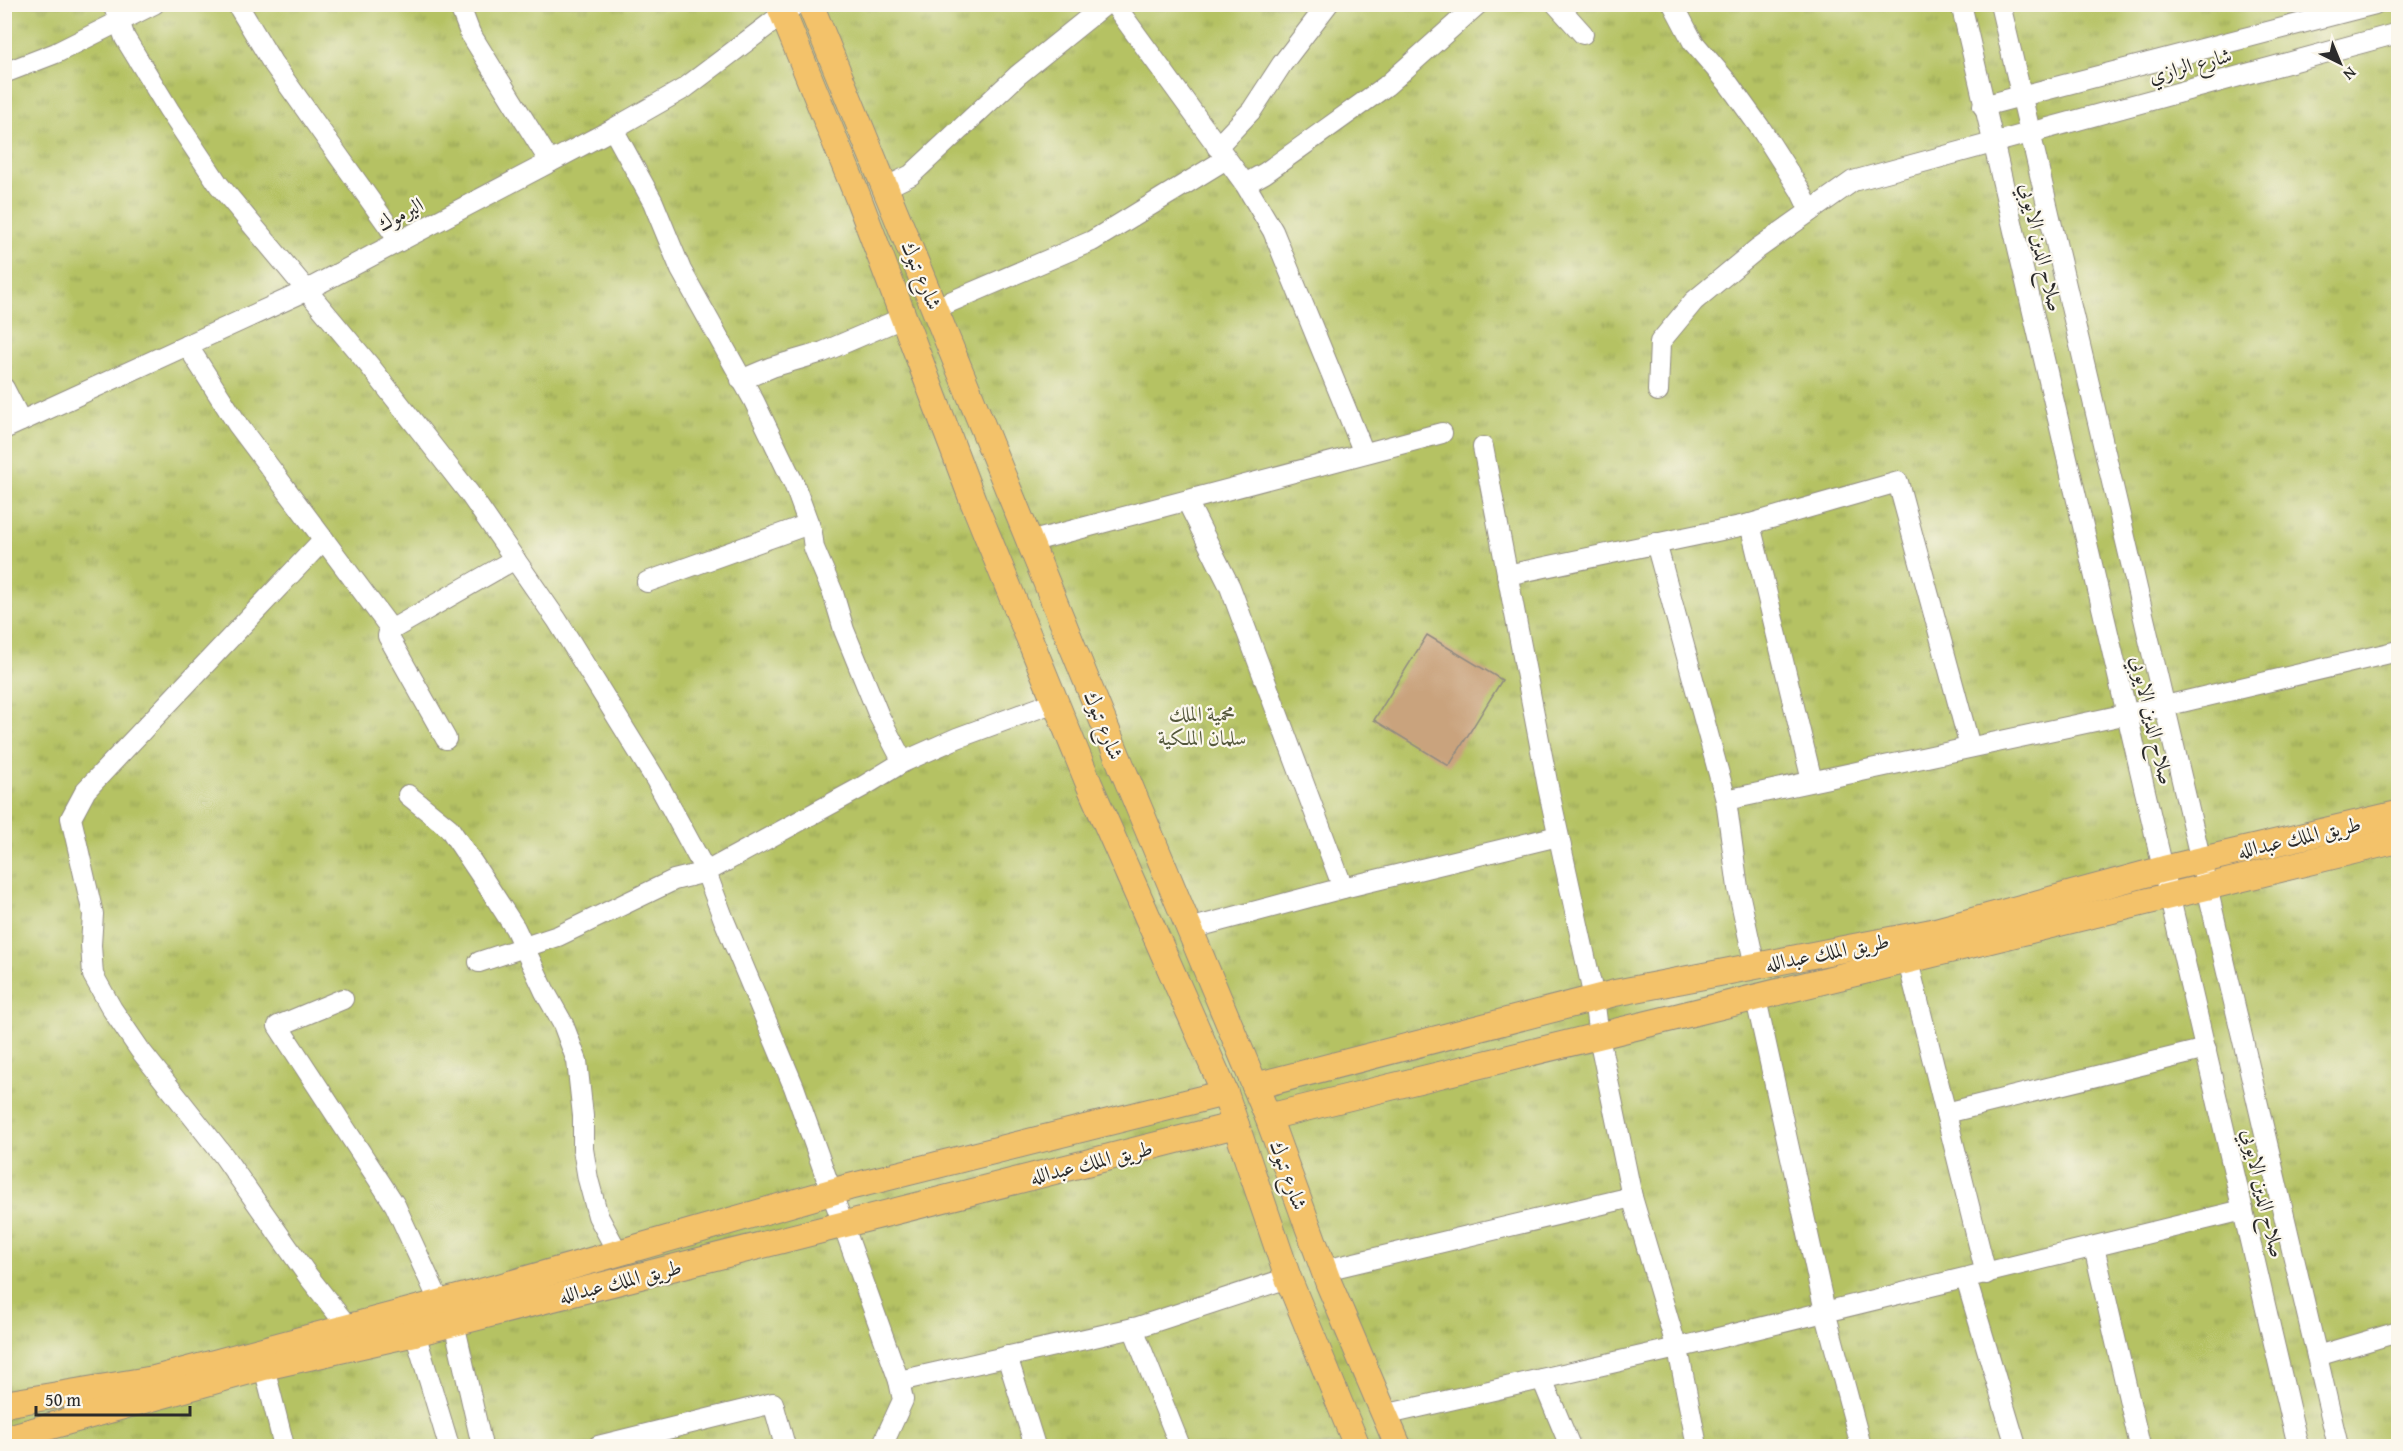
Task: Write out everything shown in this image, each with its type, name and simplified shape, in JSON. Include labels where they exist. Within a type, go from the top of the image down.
[{"type":"main road","name":"شارع تبوك","points":[[810,4],[936,308],[1029,542],[1268,1117],[1325,1270],[1398,1446]]},
{"type":"main road","name":"شارع تبوك","points":[[786,8],[973,501],[1089,784],[1226,1093],[1288,1278],[1357,1446]]},
{"type":"main road","name":"طريق الملك عبدالله","points":[[1255,1086],[1594,998],[1932,932],[2164,869],[2398,814]]},
{"type":"main road","name":"طريق الملك عبدالله","points":[[1268,1117],[2398,840]]},
{"type":"main road","name":"طريق الملك عبدالله","points":[[4,1439],[32,1439],[264,1367],[415,1333],[447,1313],[618,1253],[833,1191],[1226,1093]]},
{"type":"main road","name":"طريق الملك عبدالله","points":[[4,1404],[154,1379],[348,1327],[447,1313],[843,1224],[1236,1125]]},
{"type":"street","points":[[113,4],[125,38],[219,185],[369,365],[462,484],[557,620],[656,780],[706,872],[794,1087],[900,1381],[903,1400],[882,1446]]},
{"type":"street","points":[[4,73],[56,53],[154,4]]},
{"type":"street","points":[[237,4],[279,71],[399,241]]},
{"type":"street","points":[[459,4],[470,33],[550,162]]},
{"type":"street","points":[[885,188],[911,175],[1018,75],[1106,4]]},
{"type":"street","points":[[1114,4],[1245,184],[1273,231],[1364,453]]},
{"type":"street","points":[[936,308],[1092,241],[1222,153],[1282,64],[1328,4]]},
{"type":"street","points":[[1245,184],[1264,173],[1386,86],[1478,4]]},
{"type":"street","points":[[1556,4],[1583,34]]},
{"type":"street","points":[[1673,4],[1693,42],[1728,83],[1761,129],[1800,190],[1810,211]]},
{"type":"street","name":"صلاح الدين الايوبي","points":[[1961,4],[2298,1446]]},
{"type":"street","name":"صلاح الدين الايوبي","points":[[2000,4],[2338,1446]]},
{"type":"street","name":"شارع الرازي","points":[[1983,106],[2375,4]]},
{"type":"street","name":"اليرموك","points":[[13,425],[306,290],[613,129],[685,88],[786,8]]},
{"type":"street","name":"شارع الرازي","points":[[1658,391],[1660,342],[1694,302],[1757,249],[1853,181],[2398,33]]},
{"type":"street","points":[[613,129],[654,202],[681,270],[794,484],[809,524],[814,548],[833,593],[844,630],[879,716],[903,762]]},
{"type":"street","points":[[741,380],[772,367],[823,352],[905,317]]},
{"type":"street","points":[[187,345],[238,425],[390,628],[388,636],[446,739]]},
{"type":"street","points":[[4,388],[13,425]]},
{"type":"street","points":[[1029,542],[1442,433]]},
{"type":"street","points":[[1483,447],[1558,836],[1594,998],[1599,1037],[1632,1197],[1677,1348],[1697,1446]]},
{"type":"street","points":[[1507,575],[1750,525],[1898,482],[1970,747]]},
{"type":"street","points":[[1187,501],[1230,587],[1343,888]]},
{"type":"street","points":[[647,582],[809,524]]},
{"type":"street","points":[[1750,525],[1812,781]]},
{"type":"street","points":[[324,539],[86,790],[71,818],[93,914],[91,945],[93,975],[112,1009],[140,1050],[223,1155],[348,1327]]},
{"type":"street","points":[[1656,543],[1726,800],[1738,888],[1755,966]]},
{"type":"street","points":[[389,631],[515,559]]},
{"type":"street","points":[[1726,800],[2165,706],[2398,651]]},
{"type":"street","points":[[479,962],[558,936],[674,880],[706,872],[862,787],[903,762],[957,738],[1055,702]]},
{"type":"street","points":[[408,795],[449,828],[515,928],[544,992],[562,1024],[577,1061],[584,1116],[583,1149],[588,1179],[598,1216],[618,1253]]},
{"type":"street","points":[[1189,929],[1343,888],[1558,836]]},
{"type":"street","points":[[1908,961],[1986,1274]]},
{"type":"street","points":[[343,999],[278,1026],[395,1205],[447,1313],[482,1446]]},
{"type":"street","points":[[1755,999],[1825,1311],[1861,1446]]},
{"type":"street","points":[[1946,1113],[2206,1049]]},
{"type":"street","points":[[1325,1270],[1632,1197]]},
{"type":"street","points":[[1384,1415],[1677,1348],[2243,1210]]},
{"type":"street","points":[[2094,1247],[2140,1446]]},
{"type":"street","points":[[900,1381],[1133,1328],[1288,1278]]},
{"type":"street","points":[[1966,1279],[2016,1446]]},
{"type":"street","points":[[1133,1328],[1179,1446]]},
{"type":"street","points":[[2317,1356],[2398,1332]]},
{"type":"street","points":[[415,1333],[449,1446]]},
{"type":"street","points":[[1007,1356],[1035,1446]]},
{"type":"street","points":[[264,1367],[284,1446]]},
{"type":"street","points":[[1542,1379],[1570,1446]]},
{"type":"street","points":[[598,1446],[629,1443],[773,1403],[785,1446]]},
{"type":"green space","name":"محمية الملك سلمان الملكية","points":[[5,5],[2398,5],[2398,1446],[5,1446]]},
{"type":"building","points":[[1427,635],[1502,680],[1449,766],[1374,720]]}]
